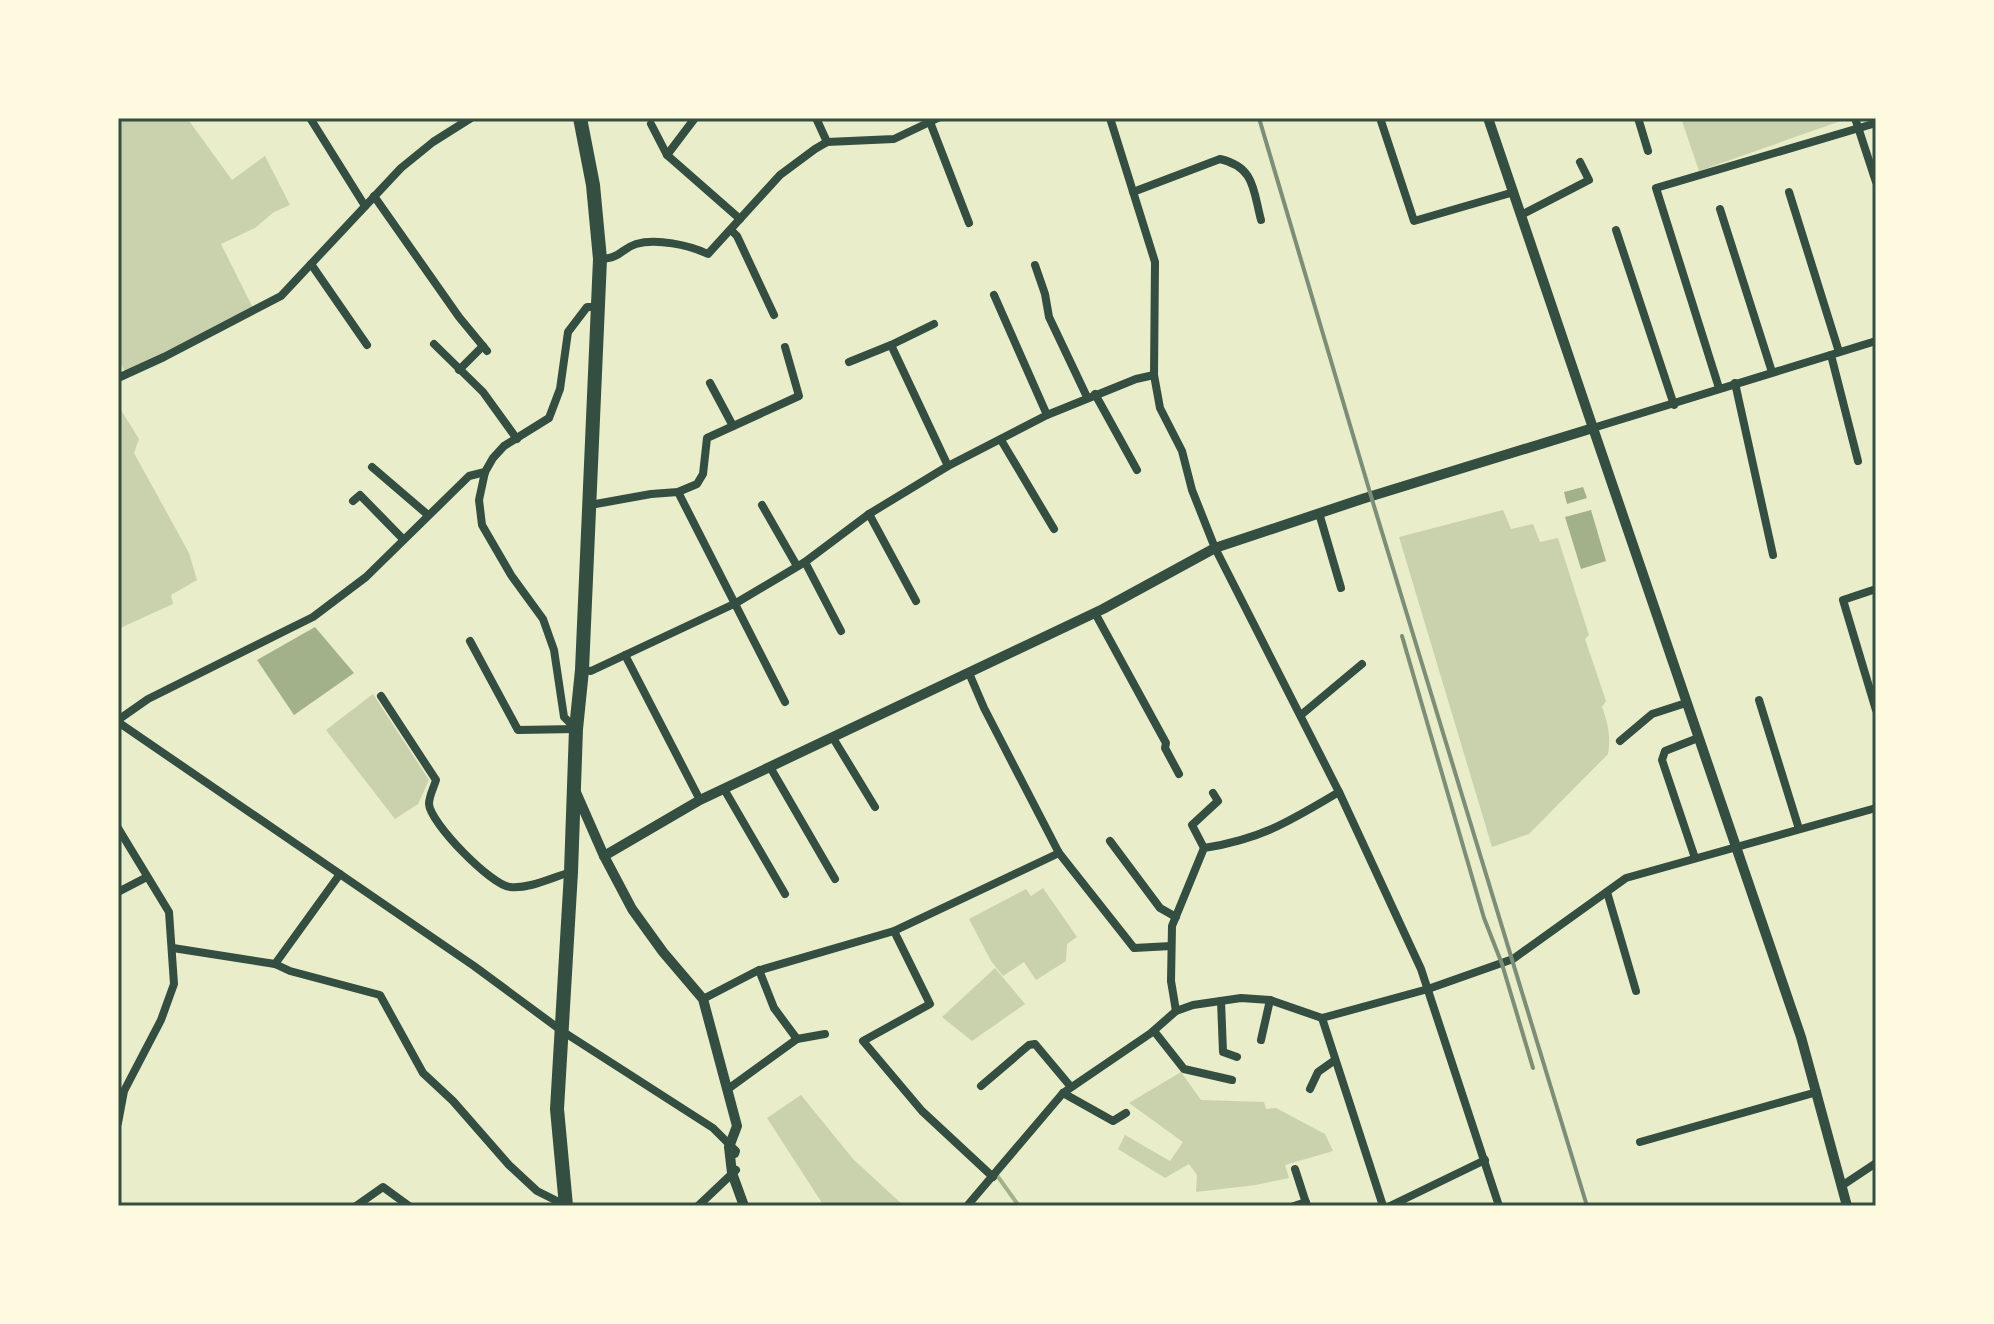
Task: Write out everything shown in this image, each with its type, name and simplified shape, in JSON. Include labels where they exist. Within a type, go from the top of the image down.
[{"type":"highway","points":[[566,1206],[557,1109],[576,729],[582,670],[600,259],[593,185],[580,118]]},
{"type":"street","points":[[310,118],[365,206]]},
{"type":"street","points":[[118,378],[281,296],[401,168],[433,142],[471,118]]},
{"type":"street","points":[[667,155],[695,118]]},
{"type":"street","points":[[816,118],[827,142]]},
{"type":"street","points":[[1110,118],[1155,262],[1154,375],[1160,408],[1182,451],[1192,490],[1215,548],[1339,792],[1428,989],[1499,1206]]},
{"type":"street","points":[[1380,118],[1414,221],[1514,192]]},
{"type":"street","points":[[1488,118],[1801,1037],[1847,1206]]},
{"type":"street","points":[[1638,118],[1648,151]]},
{"type":"street","points":[[600,259],[614,259],[636,244],[673,243],[694,247],[708,254],[780,175],[827,142],[886,141],[934,120],[969,223]]},
{"type":"street","points":[[1856,123],[1876,182]]},
{"type":"street","points":[[1719,388],[1656,188],[1856,123],[1876,123]]},
{"type":"street","points":[[651,124],[667,155],[740,219]]},
{"type":"street","points":[[1133,192],[1220,159],[1234,162],[1249,173],[1261,220]]},
{"type":"street","points":[[1521,215],[1589,180],[1580,162]]},
{"type":"street","points":[[1789,192],[1835,354],[1858,461]]},
{"type":"street","points":[[374,196],[459,317],[485,348],[459,370]]},
{"type":"street","points":[[1720,209],[1772,372]]},
{"type":"street","points":[[731,230],[737,236],[774,315]]},
{"type":"street","points":[[1616,230],[1674,405]]},
{"type":"street","points":[[311,264],[367,345]]},
{"type":"street","points":[[1035,265],[1049,317],[1091,396],[1137,470]]},
{"type":"street","points":[[994,295],[1047,415]]},
{"type":"street","points":[[576,729],[564,717],[554,650],[543,619],[511,575],[482,525],[479,500],[485,472],[504,446],[549,418],[560,389],[568,332],[587,307],[599,307]]},
{"type":"street","points":[[849,362],[934,324]]},
{"type":"street","points":[[604,856],[700,800],[1095,613],[1215,548],[1876,341]]},
{"type":"street","points":[[434,344],[483,392],[517,439]]},
{"type":"street","points":[[891,345],[948,466]]},
{"type":"street","points":[[590,505],[678,492],[697,484],[703,474],[707,438],[799,396],[785,347]]},
{"type":"street","points":[[582,670],[591,671],[736,603],[801,564],[869,514],[948,466],[1047,415],[1154,375]]},
{"type":"street","points":[[710,383],[733,426]]},
{"type":"street","points":[[1735,383],[1773,555]]},
{"type":"street","points":[[1001,440],[1054,529]]},
{"type":"street","points":[[372,467],[428,515]]},
{"type":"street","points":[[485,472],[469,476],[366,577],[313,617],[148,699],[118,721],[474,966],[562,1031],[713,1128],[732,1151]]},
{"type":"street","points":[[678,492],[785,702]]},
{"type":"street","points":[[353,501],[360,495],[403,539]]},
{"type":"street","points":[[762,505],[841,631]]},
{"type":"street","points":[[1319,513],[1341,588]]},
{"type":"street","points":[[869,514],[916,601]]},
{"type":"street","points":[[1876,589],[1843,600],[1876,710]]},
{"type":"street","points":[[1095,613],[1166,743],[1165,748],[1179,774]]},
{"type":"street","points":[[470,641],[518,730],[576,729]]},
{"type":"street","points":[[625,655],[700,800]]},
{"type":"street","points":[[1301,715],[1362,664]]},
{"type":"street","points":[[969,673],[1059,853],[1134,948],[1171,946]]},
{"type":"street","points":[[381,696],[436,780],[429,802],[432,814],[455,844],[483,871],[506,887],[521,887],[571,872]]},
{"type":"street","points":[[1759,700],[1799,829]]},
{"type":"street","points":[[1620,741],[1652,714],[1686,703]]},
{"type":"street","points":[[833,738],[875,807]]},
{"type":"street","points":[[1695,858],[1662,760],[1665,751],[1698,738]]},
{"type":"street","points":[[770,767],[835,879]]},
{"type":"street","points":[[574,786],[604,856],[632,909],[703,999],[737,1126],[732,1151],[744,1206]]},
{"type":"street","points":[[724,789],[785,894]]},
{"type":"street","points":[[1204,848],[1235,843],[1270,832],[1339,792]]},
{"type":"street","points":[[1176,1011],[1171,981],[1172,926],[1204,848],[1192,825],[1218,801],[1213,793]]},
{"type":"street","points":[[967,1206],[1067,1090],[1154,1031],[1176,1011],[1193,1005],[1241,998],[1270,1000],[1322,1018],[1428,989],[1513,959],[1626,878],[1876,808]]},
{"type":"street","points":[[118,828],[169,912],[174,984],[161,1020],[124,1091],[118,1123]]},
{"type":"street","points":[[1110,841],[1160,908],[1176,917]]},
{"type":"street","points":[[703,999],[759,970],[894,931],[1059,853]]},
{"type":"street","points":[[275,964],[340,874]]},
{"type":"street","points":[[118,892],[147,877]]},
{"type":"street","points":[[1607,892],[1636,991]]},
{"type":"street","points":[[894,931],[930,1004],[863,1041],[922,1111],[993,1177]]},
{"type":"street","points":[[173,948],[275,964],[290,971],[380,995],[423,1073],[453,1101],[509,1165],[537,1191],[566,1206]]},
{"type":"street","points":[[759,970],[774,1008],[797,1039]]},
{"type":"street","points":[[1261,1040],[1270,1000]]},
{"type":"street","points":[[1221,1001],[1223,1052],[1237,1057]]},
{"type":"street","points":[[1322,1018],[1383,1206]]},
{"type":"street","points":[[1154,1031],[1184,1069],[1232,1080]]},
{"type":"street","points":[[728,1089],[797,1039],[825,1034]]},
{"type":"street","points":[[981,1086],[1029,1045],[1035,1044],[1067,1090],[1113,1121],[1126,1113]]},
{"type":"street","points":[[1310,1089],[1318,1072],[1335,1060]]},
{"type":"street","points":[[1640,1142],[1817,1092]]},
{"type":"street","points":[[1390,1206],[1485,1160]]},
{"type":"street","points":[[1843,1185],[1876,1163]]},
{"type":"street","points":[[1294,1206],[1307,1204],[1295,1169]]},
{"type":"street","points":[[698,1206],[734,1171]]},
{"type":"street","points":[[356,1206],[383,1187],[409,1206]]},
{"type":"shaded area","points":[[118,118],[187,118],[232,180],[265,156],[290,205],[274,212],[255,228],[221,244],[254,310],[126,374],[118,358]]},
{"type":"shaded area","points":[[1681,118],[1849,118],[1699,171]]},
{"type":"shaded area","points":[[121,410],[139,439],[134,453],[189,553],[197,580],[171,595],[173,604],[118,629],[118,412]]},
{"type":"shaded area","points":[[1583,487],[1587,498],[1567,504],[1564,492]]},
{"type":"shaded area","points":[[1503,510],[1511,529],[1533,524],[1540,542],[1558,538],[1589,635],[1585,639],[1606,701],[1602,707],[1609,742],[1608,754],[1529,834],[1492,847],[1399,537]]},
{"type":"shaded area","points":[[1591,510],[1606,561],[1581,569],[1565,517]]},
{"type":"shaded area","points":[[315,627],[354,673],[294,715],[257,660]]},
{"type":"shaded area","points":[[373,694],[429,780],[418,804],[395,819],[326,730]]},
{"type":"shaded area","points":[[1043,888],[1077,937],[1067,944],[1066,961],[1036,980],[1024,962],[1003,976],[991,961],[969,919],[1026,889],[1031,896]]},
{"type":"shaded area","points":[[995,968],[1025,1004],[972,1041],[942,1017]]},
{"type":"shaded area","points":[[1181,1072],[1201,1100],[1264,1102],[1266,1109],[1276,1108],[1325,1134],[1333,1151],[1285,1165],[1289,1178],[1256,1185],[1196,1192],[1197,1175],[1189,1164],[1165,1178],[1118,1149],[1125,1135],[1170,1161],[1183,1142],[1129,1103]]},
{"type":"shaded area","points":[[801,1095],[853,1159],[904,1206],[824,1206],[767,1118]]},
{"type":"waterway","points":[[996,1174],[1019,1206]]},
{"type":"railway","points":[[1259,118],[1587,1206]]},
{"type":"railway","points":[[1402,636],[1484,918],[1502,964],[1533,1068]]}]
